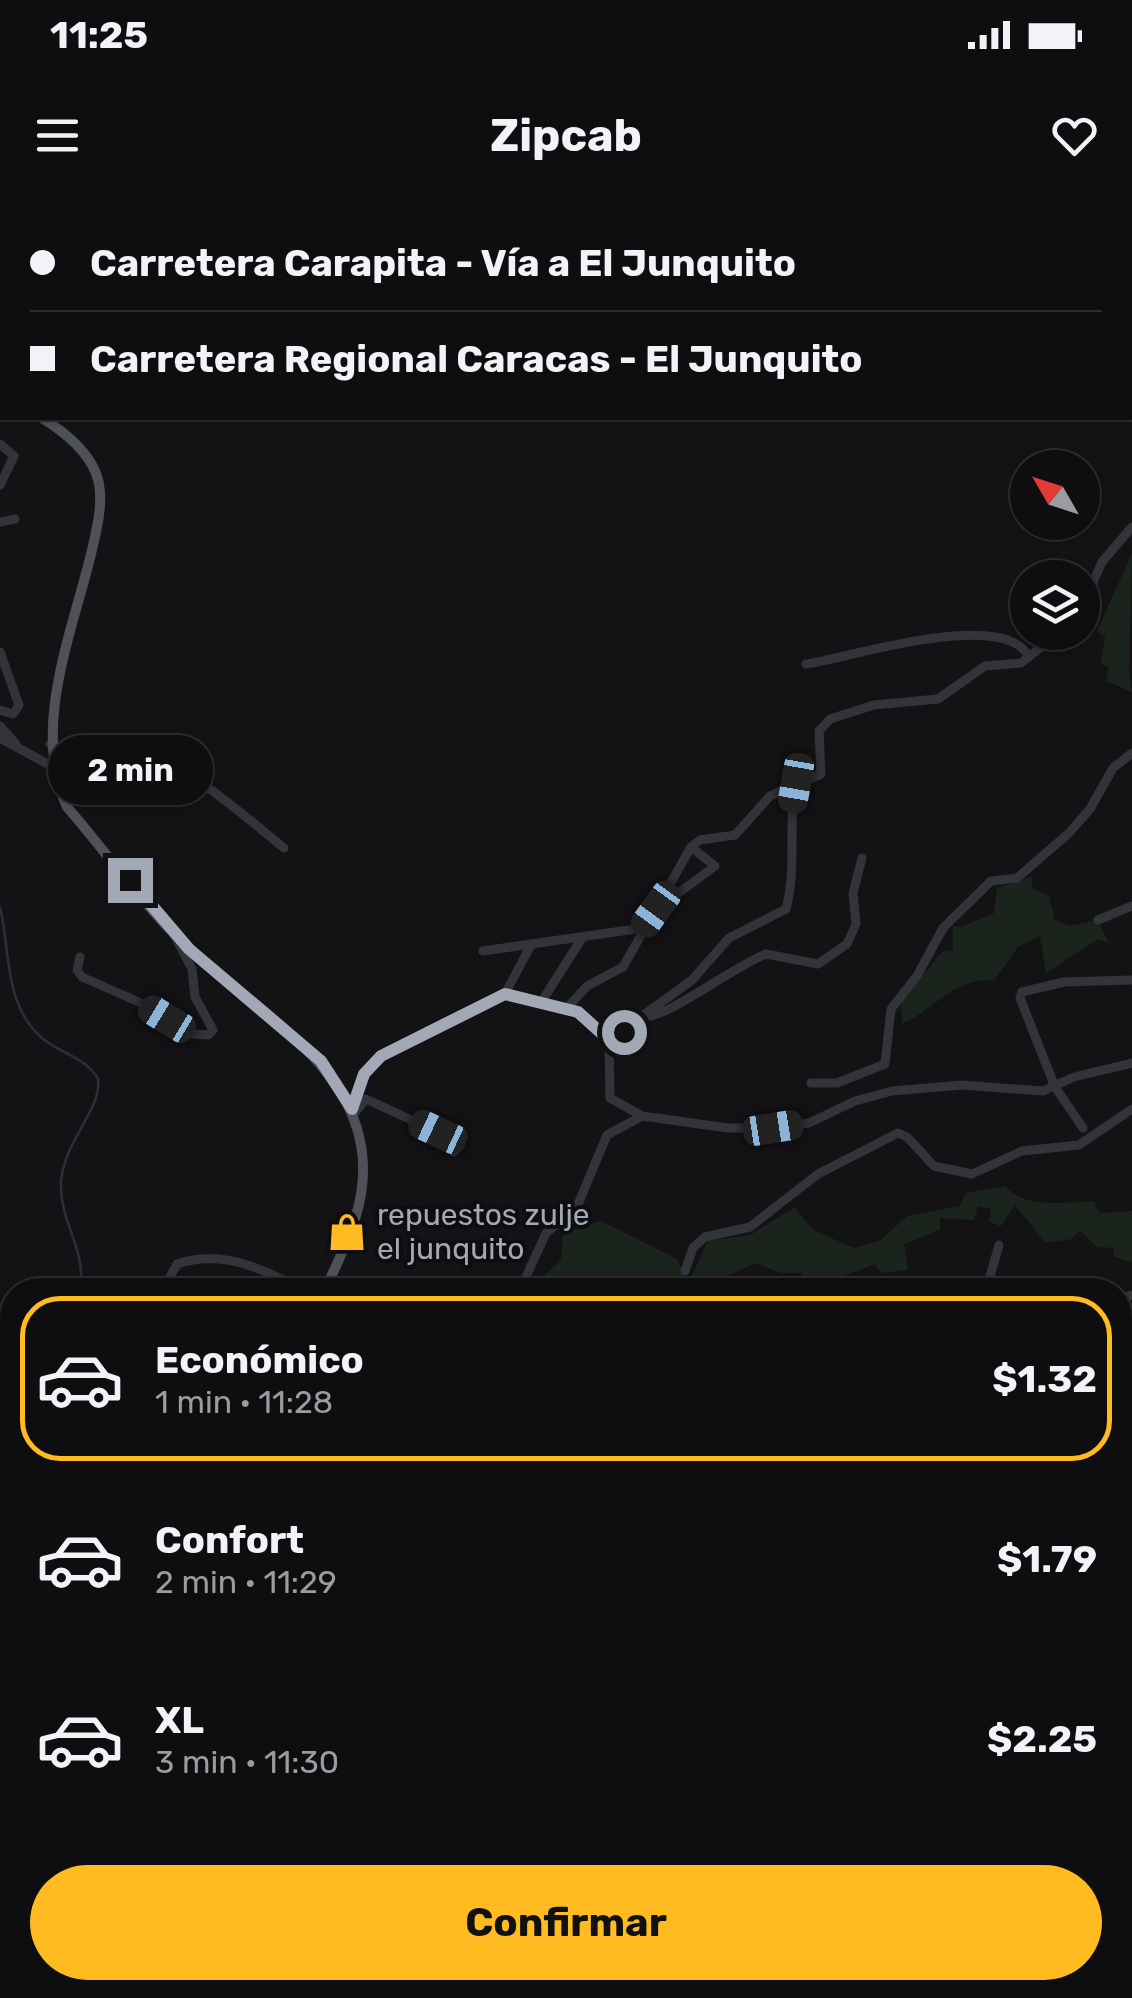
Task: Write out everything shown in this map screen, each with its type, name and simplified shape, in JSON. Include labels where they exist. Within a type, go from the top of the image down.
[{"type":"main road","points":[[45,420],[82,449],[97,473],[100,505],[50,744],[53,767],[67,807],[189,949],[321,1061],[352,1112],[362,1152],[362,1184],[355,1219],[330,1278]]},
{"type":"street","points":[[0,444],[14,456],[0,485]]},
{"type":"street","points":[[0,522],[15,519]]},
{"type":"street","points":[[1100,566],[1132,527]]},
{"type":"street","points":[[806,664],[896,644],[974,636],[1019,646],[1029,657]]},
{"type":"street","points":[[565,1010],[588,986],[623,967],[692,846],[700,840],[734,835],[770,796],[821,774],[819,731],[830,719],[874,705],[938,700],[985,666],[1007,666],[1038,650]]},
{"type":"street","points":[[0,652],[19,705],[12,714],[0,710]]},
{"type":"street","points":[[0,726],[24,754]]},
{"type":"street","points":[[0,738],[53,767]]},
{"type":"street","points":[[50,744],[75,754],[136,751],[196,781],[284,848]]},
{"type":"street","points":[[811,1083],[837,1083],[885,1064],[891,1008],[917,976],[943,928],[991,882],[1018,878],[1068,834],[1090,809],[1113,768],[1132,753]]},
{"type":"street","points":[[609,1040],[705,969],[730,938],[786,909],[794,870],[790,836],[796,783]]},
{"type":"street","points":[[656,909],[715,866],[692,846]]},
{"type":"street","points":[[644,1017],[658,1017],[718,976],[766,954],[808,965],[832,956],[853,938],[857,914],[853,893],[862,858]]},
{"type":"street","points":[[1098,920],[1132,906]]},
{"type":"street","points":[[483,951],[642,928]]},
{"type":"street","points":[[80,957],[77,970],[82,977],[141,1003],[193,1034],[208,1035],[213,1030],[211,1021],[195,997],[192,969],[172,929]]},
{"type":"street","points":[[542,1002],[582,938]]},
{"type":"street","points":[[352,1112],[364,1074],[381,1056],[505,994],[531,945]]},
{"type":"street","points":[[1083,1128],[1055,1088],[1020,998],[1022,992],[1064,982],[1132,980]]},
{"type":"street","points":[[505,994],[590,1018],[609,1040],[610,1098],[642,1116],[728,1128],[810,1123],[854,1101],[892,1091],[962,1085],[1043,1091],[1074,1077],[1132,1063]]},
{"type":"street","points":[[352,1112],[366,1099],[438,1132],[456,1129],[454,1152]]},
{"type":"street","points":[[685,1271],[693,1248],[705,1237],[750,1227],[818,1174],[898,1133],[906,1136],[934,1166],[972,1174],[1022,1151],[1080,1145],[1132,1109]]},
{"type":"street","points":[[525,1278],[546,1233],[576,1209],[608,1135],[642,1116]]},
{"type":"street","points":[[989,1278],[998,1245]]},
{"type":"street","points":[[170,1278],[176,1264],[212,1258],[258,1267],[279,1278]]},
{"type":"shaded area","points":[[1132,553],[1132,692],[1106,681],[1109,668],[1101,664],[1105,637],[1100,633],[1100,624]]},
{"type":"shaded area","points":[[1033,876],[1032,888],[1049,896],[1055,920],[1069,926],[1098,920],[1109,943],[1098,939],[1046,973],[1040,936],[1018,947],[994,980],[956,989],[902,1024],[901,1002],[942,952],[953,950],[953,926],[961,927],[994,913],[997,888]]},
{"type":"shaded area","points":[[1005,1186],[1035,1202],[1094,1201],[1099,1213],[1132,1211],[1132,1262],[1114,1257],[1113,1248],[1097,1247],[1080,1230],[1072,1239],[1045,1243],[1015,1205],[1001,1226],[989,1222],[991,1209],[978,1206],[974,1220],[940,1218],[940,1230],[904,1244],[908,1270],[881,1273],[875,1264],[838,1278],[801,1278],[802,1273],[781,1273],[755,1263],[724,1278],[691,1278],[708,1241],[750,1235],[795,1207],[813,1230],[854,1248],[881,1240],[907,1216],[960,1206],[966,1193]]},
{"type":"shaded area","points":[[601,1221],[677,1259],[687,1278],[542,1278],[561,1260],[563,1232]]},
{"type":"waterway","points":[[0,907],[10,977],[21,1010],[42,1038],[87,1066],[98,1079],[98,1091],[69,1153],[61,1182],[81,1278]]},
{"type":"place","name":"repuestos zulje el junquito","points":[[347,1232]]},
{"type":"route","points":[[130,880],[189,949],[321,1061],[352,1109],[364,1074],[381,1056],[505,994],[578,1012],[590,1018],[609,1040],[624,1032]]}]
